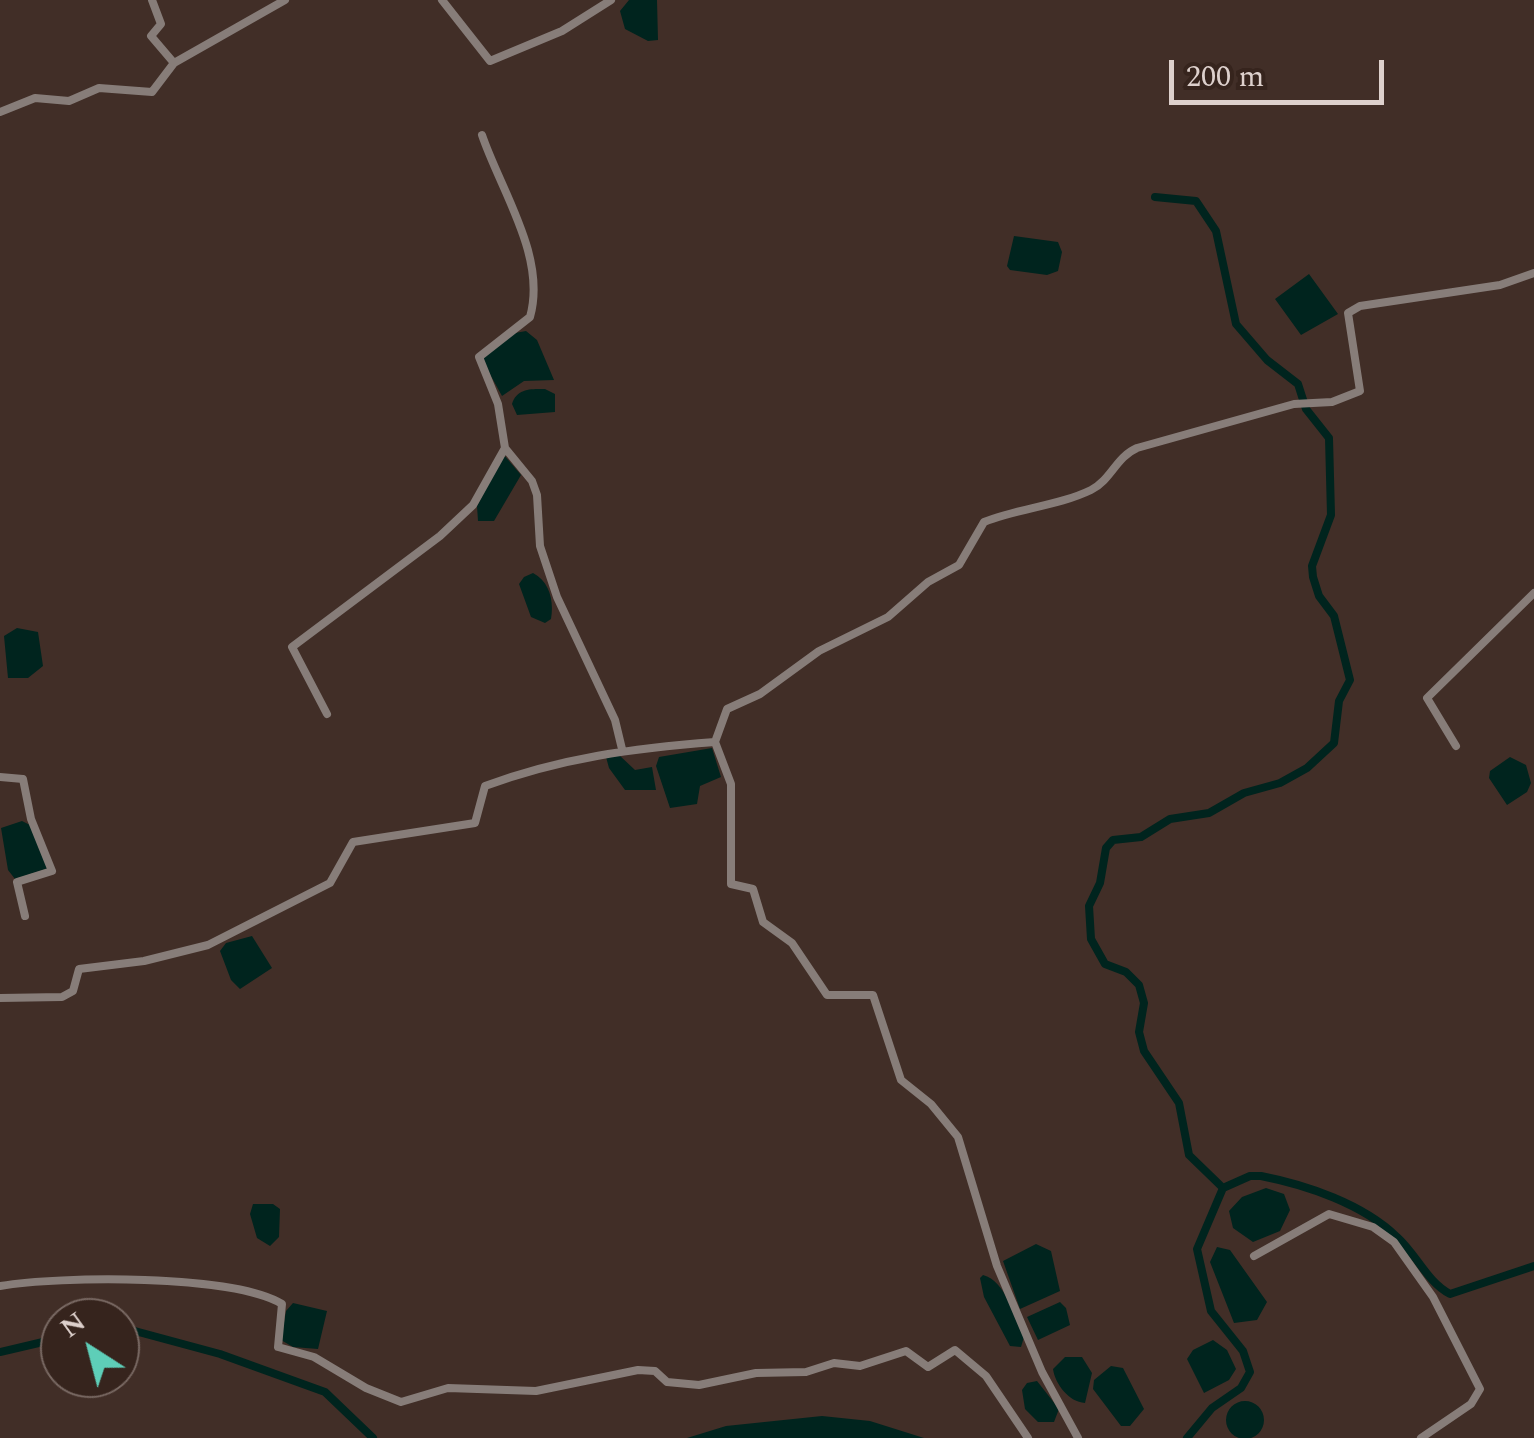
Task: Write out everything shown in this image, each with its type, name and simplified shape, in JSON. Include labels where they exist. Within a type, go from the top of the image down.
[{"type":"street","points":[[152,0],[161,24],[152,36],[174,63]]},
{"type":"street","points":[[0,112],[35,98],[69,101],[98,88],[152,92],[174,63],[285,0]]},
{"type":"street","points":[[442,0],[490,61],[562,30],[611,0]]},
{"type":"street","points":[[482,135],[530,253],[534,282],[530,317],[479,357],[498,404],[505,448],[532,481],[540,546],[557,597],[615,720],[622,748]]},
{"type":"street","points":[[1063,1438],[1076,1435],[1042,1372],[997,1266],[958,1138],[931,1104],[902,1080],[892,1063],[874,995],[827,995],[792,943],[763,922],[753,889],[731,884],[730,784],[715,742],[727,709],[760,694],[793,666],[888,617],[928,582],[959,565],[984,522],[1088,492],[1103,482],[1125,453],[1137,448],[1294,404],[1332,402],[1360,391],[1348,313],[1360,306],[1485,288],[1534,272]]},
{"type":"street","points":[[327,714],[292,647],[440,536],[463,510],[474,505],[505,448]]},
{"type":"street","points":[[1456,746],[1426,698],[1534,593]]},
{"type":"street","points":[[0,998],[62,997],[73,991],[79,969],[144,961],[208,945],[330,883],[353,842],[475,823],[486,786],[566,760],[622,748],[715,742]]},
{"type":"street","points":[[0,777],[23,779],[31,819],[52,871],[17,882],[25,916]]},
{"type":"street","points":[[1254,1256],[1329,1214],[1373,1226],[1394,1242],[1433,1297],[1480,1390],[1471,1404],[1420,1438]]},
{"type":"street","points":[[0,1286],[62,1279],[181,1284],[255,1293],[282,1304],[278,1347],[314,1357],[366,1388],[400,1402],[448,1388],[536,1390],[638,1370],[656,1371],[666,1382],[699,1385],[756,1373],[806,1372],[834,1363],[860,1366],[906,1351],[928,1367],[955,1350],[986,1376],[1028,1438]]},
{"type":"water","points":[[629,0],[657,0],[658,40],[648,41],[625,29],[620,11]]},
{"type":"water","points":[[1014,236],[1058,242],[1062,252],[1058,271],[1047,275],[1010,270],[1007,266]]},
{"type":"water","points":[[1309,274],[1338,314],[1301,335],[1275,299]]},
{"type":"water","points":[[526,331],[537,340],[554,380],[524,381],[502,396],[481,358],[515,333]]},
{"type":"water","points":[[545,389],[555,394],[555,412],[517,415],[512,404],[517,395],[525,390]]},
{"type":"water","points":[[504,455],[521,475],[494,521],[478,521],[477,506]]},
{"type":"water","points":[[533,573],[543,581],[551,599],[551,619],[545,623],[531,617],[519,584]]},
{"type":"water","points":[[17,628],[38,632],[43,666],[28,678],[8,678],[4,636]]},
{"type":"water","points":[[712,748],[721,777],[700,786],[697,804],[670,808],[656,766],[659,757]]},
{"type":"water","points":[[618,754],[635,770],[652,767],[656,790],[625,790],[606,757]]},
{"type":"water","points":[[1510,757],[1526,765],[1531,783],[1527,792],[1507,805],[1489,778],[1490,771]]},
{"type":"water","points":[[22,821],[30,825],[49,868],[15,879],[8,870],[1,828]]},
{"type":"water","points":[[252,936],[272,968],[240,989],[231,980],[220,951],[226,943]]},
{"type":"water","points":[[1266,1188],[1284,1194],[1290,1210],[1280,1231],[1253,1242],[1233,1228],[1229,1211],[1242,1197]]},
{"type":"water","points":[[253,1204],[273,1204],[280,1209],[279,1237],[270,1246],[257,1238],[250,1214]]},
{"type":"water","points":[[1036,1244],[1051,1251],[1060,1291],[1020,1309],[1003,1261]]},
{"type":"water","points":[[1217,1247],[1230,1250],[1267,1302],[1257,1320],[1234,1323],[1210,1262]]},
{"type":"water","points":[[983,1275],[998,1284],[1008,1301],[1024,1337],[1021,1347],[1010,1346],[984,1297],[980,1278]]},
{"type":"water","points":[[1060,1302],[1066,1308],[1070,1325],[1038,1340],[1027,1317]]},
{"type":"water","points":[[293,1303],[327,1311],[318,1349],[293,1347],[281,1340],[286,1311]]},
{"type":"water","points":[[1213,1340],[1227,1350],[1236,1369],[1229,1380],[1204,1393],[1187,1359],[1193,1350]]},
{"type":"water","points":[[1065,1357],[1082,1357],[1092,1373],[1085,1403],[1068,1396],[1057,1380],[1053,1369]]},
{"type":"water","points":[[1111,1366],[1123,1368],[1144,1409],[1130,1426],[1121,1426],[1093,1389],[1094,1380]]},
{"type":"water","points":[[1037,1381],[1059,1409],[1054,1422],[1038,1422],[1025,1409],[1022,1390],[1027,1383]]},
{"type":"water","points":[[1245,1401],[1258,1407],[1264,1420],[1258,1433],[1245,1439],[1232,1433],[1226,1420],[1232,1407]]},
{"type":"water","points":[[822,1416],[870,1421],[924,1438],[687,1438],[726,1426]]},
{"type":"waterway","points":[[1155,197],[1196,201],[1216,231],[1236,324],[1267,360],[1298,384],[1306,409],[1329,438],[1331,515],[1312,566],[1319,596],[1334,616],[1350,680],[1339,701],[1334,743],[1307,768],[1280,783],[1244,793],[1209,813],[1170,819],[1141,837],[1113,840],[1106,848],[1100,883],[1089,906],[1091,939],[1105,964],[1126,972],[1139,985],[1144,1003],[1139,1032],[1144,1051],[1179,1103],[1189,1155],[1223,1188],[1197,1249],[1211,1311],[1243,1351],[1250,1372],[1241,1388],[1212,1408],[1187,1438]]},
{"type":"waterway","points":[[1223,1188],[1250,1176],[1261,1176],[1351,1206],[1397,1237],[1435,1283],[1450,1294],[1534,1266]]},
{"type":"waterway","points":[[140,1332],[220,1354],[325,1392],[373,1438]]},
{"type":"waterway","points":[[0,1352],[40,1343]]}]
